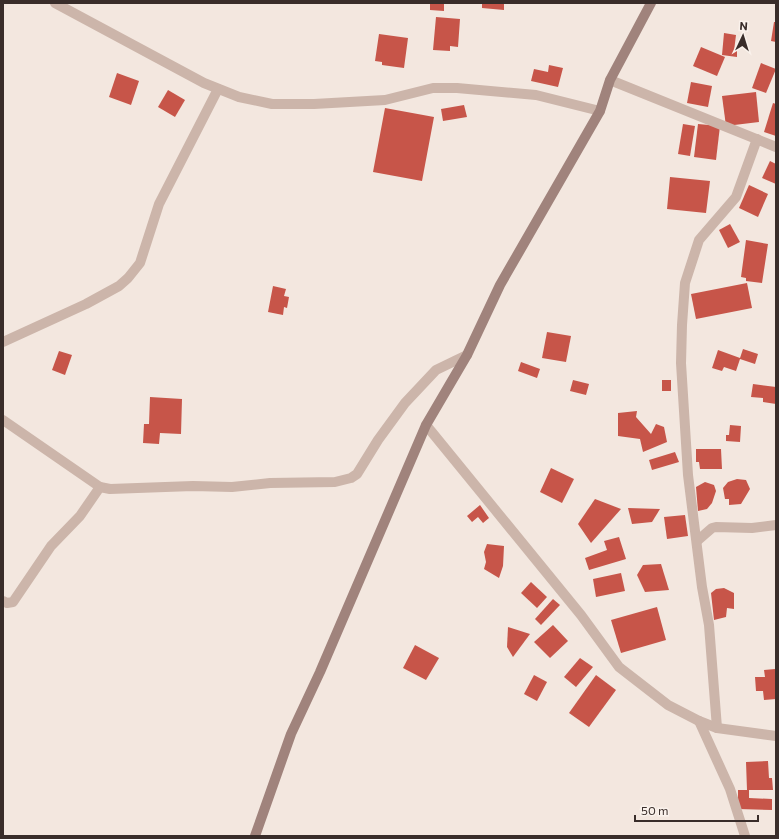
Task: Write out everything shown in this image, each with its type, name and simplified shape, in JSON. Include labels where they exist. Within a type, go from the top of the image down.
[{"type":"main road","points":[[255,836],[291,734],[320,672],[426,425],[467,355],[500,285],[600,112],[610,80],[650,3]]},
{"type":"street","points":[[55,3],[204,83],[238,97],[272,104],[385,100],[432,88],[457,88],[536,95],[600,112]]},
{"type":"street","points":[[610,80],[776,147]]},
{"type":"street","points":[[3,342],[86,304],[119,286],[128,278],[140,263],[159,204],[218,89]]},
{"type":"street","points":[[717,728],[709,625],[702,587],[698,541],[688,475],[681,363],[686,283],[699,240],[736,197],[757,139]]},
{"type":"street","points":[[3,420],[100,486],[110,489],[192,486],[232,487],[270,483],[335,482],[352,478],[363,467],[378,440],[405,403],[436,370],[467,355]]},
{"type":"street","points":[[426,425],[581,615],[619,667],[668,705],[699,721],[717,728],[776,736]]},
{"type":"street","points":[[3,601],[7,603],[13,602],[52,546],[80,516],[100,486]]},
{"type":"street","points":[[698,541],[712,528],[728,526],[752,528],[776,525]]},
{"type":"street","points":[[699,721],[730,789],[745,836]]},
{"type":"building","points":[[430,3],[444,3],[444,11],[430,10]]},
{"type":"building","points":[[482,3],[504,3],[504,10],[482,8]]},
{"type":"building","points":[[436,17],[460,19],[458,47],[450,46],[450,51],[433,50]]},
{"type":"building","points":[[774,22],[776,22],[776,42],[771,41]]},
{"type":"building","points":[[724,33],[736,35],[734,51],[737,51],[737,57],[722,55]]},
{"type":"building","points":[[379,34],[408,38],[404,68],[382,65],[382,62],[375,61]]},
{"type":"building","points":[[701,47],[725,57],[717,76],[693,66]]},
{"type":"building","points":[[761,63],[776,69],[766,93],[752,88]]},
{"type":"building","points":[[549,65],[563,68],[558,87],[531,81],[534,69],[548,72]]},
{"type":"building","points":[[117,73],[139,81],[131,105],[109,97]]},
{"type":"building","points":[[691,82],[712,86],[708,107],[687,103]]},
{"type":"building","points":[[168,90],[185,100],[175,117],[158,107]]},
{"type":"building","points":[[756,92],[759,122],[726,126],[722,96]]},
{"type":"building","points":[[773,103],[776,104],[776,136],[764,132]]},
{"type":"building","points":[[464,105],[467,117],[443,121],[441,109]]},
{"type":"building","points":[[385,108],[434,117],[422,181],[373,172]]},
{"type":"building","points":[[683,124],[695,126],[690,156],[678,154]]},
{"type":"building","points":[[698,124],[720,126],[716,160],[694,157]]},
{"type":"building","points":[[770,161],[776,164],[776,184],[762,178]]},
{"type":"building","points":[[670,177],[710,181],[706,213],[667,209]]},
{"type":"building","points":[[749,185],[768,194],[758,217],[739,208]]},
{"type":"building","points":[[730,224],[740,242],[728,248],[719,230]]},
{"type":"building","points":[[746,240],[768,244],[762,283],[746,281],[746,278],[741,277]]},
{"type":"building","points":[[747,283],[752,308],[696,319],[691,294]]},
{"type":"building","points":[[273,286],[286,289],[284,296],[289,297],[287,308],[284,307],[283,315],[268,312]]},
{"type":"building","points":[[547,332],[571,336],[566,362],[542,358]]},
{"type":"building","points":[[743,349],[758,354],[755,364],[740,359],[736,371],[724,367],[722,371],[712,368],[718,350],[740,358]]},
{"type":"building","points":[[59,351],[72,355],[65,375],[52,370]]},
{"type":"building","points":[[521,362],[540,369],[537,378],[518,371]]},
{"type":"building","points":[[573,380],[589,384],[586,395],[570,391]]},
{"type":"building","points":[[662,380],[671,380],[671,391],[662,391]]},
{"type":"building","points":[[753,384],[776,387],[776,404],[763,402],[763,398],[751,397]]},
{"type":"building","points":[[150,397],[182,399],[181,434],[160,433],[159,444],[143,443],[144,424],[149,424]]},
{"type":"building","points":[[637,411],[636,417],[651,434],[656,424],[664,427],[667,442],[643,452],[640,439],[618,436],[618,413]]},
{"type":"building","points":[[730,425],[741,426],[740,442],[726,441],[726,435],[729,435]]},
{"type":"building","points":[[696,449],[721,449],[722,469],[700,469],[699,462],[696,462]]},
{"type":"building","points":[[675,452],[679,462],[652,470],[649,460]]},
{"type":"building","points":[[551,468],[574,479],[562,503],[540,492]]},
{"type":"building","points":[[737,479],[746,480],[750,489],[741,504],[729,505],[729,499],[725,499],[723,488],[728,482]]},
{"type":"building","points":[[705,482],[714,485],[716,491],[712,503],[707,509],[698,511],[696,487]]},
{"type":"building","points":[[595,499],[621,509],[591,543],[578,524]]},
{"type":"building","points":[[480,505],[489,518],[483,523],[478,517],[472,522],[467,516]]},
{"type":"building","points":[[628,508],[660,509],[652,522],[632,524]]},
{"type":"building","points":[[685,515],[688,536],[667,539],[664,517]]},
{"type":"building","points":[[619,537],[626,559],[589,570],[585,558],[607,550],[604,541]]},
{"type":"building","points":[[487,544],[504,546],[503,566],[499,578],[484,569],[486,562],[484,552]]},
{"type":"building","points":[[661,564],[669,590],[645,592],[637,575],[643,565]]},
{"type":"building","points":[[621,573],[625,591],[596,597],[593,579]]},
{"type":"building","points":[[531,582],[547,597],[537,608],[521,593]]},
{"type":"building","points":[[724,588],[734,593],[734,609],[727,608],[726,617],[714,620],[711,593],[716,589]]},
{"type":"building","points":[[553,599],[560,605],[541,625],[535,619]]},
{"type":"building","points":[[657,607],[666,640],[621,653],[611,620]]},
{"type":"building","points":[[553,625],[568,641],[550,658],[534,642]]},
{"type":"building","points":[[508,627],[530,634],[513,657],[507,647]]},
{"type":"building","points":[[415,645],[439,658],[426,680],[403,668]]},
{"type":"building","points":[[580,658],[593,667],[576,687],[564,677]]},
{"type":"building","points":[[775,669],[776,699],[764,700],[763,691],[756,691],[755,677],[765,677],[764,670]]},
{"type":"building","points":[[534,675],[547,682],[537,701],[524,694]]},
{"type":"building","points":[[596,675],[616,690],[589,727],[569,713]]},
{"type":"building","points":[[768,761],[769,778],[772,778],[773,790],[749,790],[749,798],[772,799],[772,810],[738,809],[738,790],[747,790],[746,762]]}]
